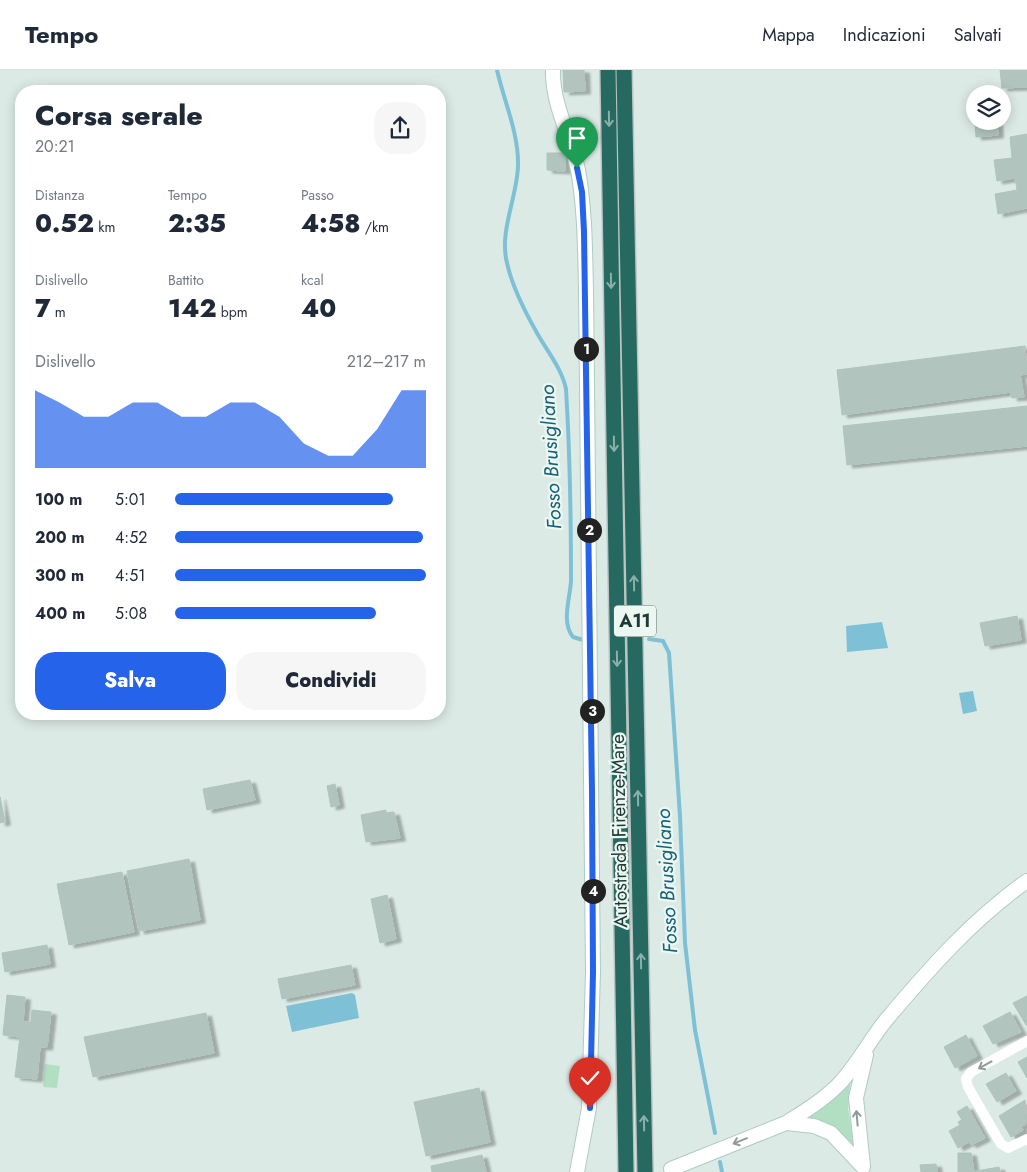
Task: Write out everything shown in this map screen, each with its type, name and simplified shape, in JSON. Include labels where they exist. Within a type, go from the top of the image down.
[{"type":"highway","name":"Autostrada Firenze-Mare","points":[[608,70],[626,1172]]},
{"type":"highway","name":"Autostrada Firenze-Mare","points":[[624,70],[645,1172]]},
{"type":"street","points":[[553,70],[555,96],[571,144],[582,192],[585,260],[593,972],[590,1108],[577,1172]]},
{"type":"street","points":[[672,1169],[786,1123],[821,1100],[836,1086],[873,1036],[946,950],[990,909],[1027,881]]},
{"type":"street","points":[[864,1169],[856,1098],[862,1067],[873,1036]]},
{"type":"street","points":[[1027,1041],[972,1072],[966,1079],[968,1087],[1001,1144],[1008,1148],[1027,1140]]},
{"type":"street","points":[[786,1123],[814,1126],[831,1133],[842,1142],[864,1169]]},
{"type":"street","points":[[580,1158],[582,1172]]},
{"type":"green space","points":[[45,1064],[60,1066],[57,1088],[43,1087]]},
{"type":"green space","points":[[850,1084],[848,1109],[854,1145],[826,1123],[805,1117],[838,1096]]},
{"type":"water","points":[[882,622],[888,648],[847,652],[846,626]]},
{"type":"water","points":[[973,691],[977,711],[963,714],[959,693]]},
{"type":"water","points":[[352,993],[355,995],[359,1018],[292,1032],[286,1006]]},
{"type":"building","points":[[563,70],[584,70],[585,91],[564,92]]},
{"type":"building","points":[[1000,70],[1027,70],[1027,87],[1011,88],[1011,85],[1002,85]]},
{"type":"building","points":[[975,130],[998,130],[998,135],[976,137]]},
{"type":"building","points":[[1027,134],[1027,208],[998,214],[995,194],[1017,190],[1015,178],[997,181],[994,160],[1012,158],[1010,137]]},
{"type":"building","points":[[547,153],[565,153],[565,171],[547,170]]},
{"type":"building","points":[[1025,346],[1027,374],[1020,375],[1024,397],[1012,398],[1011,392],[842,415],[837,370]]},
{"type":"building","points":[[1027,406],[1027,446],[847,465],[843,426]]},
{"type":"building","points":[[1017,616],[1021,640],[985,646],[980,623]]},
{"type":"building","points":[[250,780],[255,800],[207,810],[203,789]]},
{"type":"building","points":[[335,784],[339,805],[331,807],[327,786]]},
{"type":"building","points":[[0,797],[5,822],[0,823]]},
{"type":"building","points":[[386,810],[386,813],[394,812],[400,838],[366,842],[361,815]]},
{"type":"building","points":[[189,859],[200,920],[139,931],[127,871]]},
{"type":"building","points":[[122,872],[134,932],[69,945],[57,884]]},
{"type":"building","points":[[387,895],[396,939],[380,943],[371,899]]},
{"type":"building","points":[[47,945],[50,964],[5,972],[2,953]]},
{"type":"building","points":[[351,965],[355,985],[282,999],[278,979]]},
{"type":"building","points":[[7,995],[25,997],[23,1022],[31,1022],[32,1010],[51,1012],[47,1047],[40,1047],[37,1079],[15,1077],[20,1037],[3,1035]]},
{"type":"building","points":[[1027,996],[1027,1025],[1026,1025],[1013,1003]]},
{"type":"building","points":[[1010,1012],[1021,1032],[993,1044],[983,1026]]},
{"type":"building","points":[[206,1013],[214,1053],[93,1077],[84,1037]]},
{"type":"building","points":[[966,1035],[977,1056],[955,1068],[944,1047]]},
{"type":"building","points":[[1027,1057],[1027,1078],[1018,1062]]},
{"type":"building","points":[[1006,1073],[1016,1091],[997,1102],[986,1084]]},
{"type":"building","points":[[479,1088],[490,1142],[426,1156],[414,1102]]},
{"type":"building","points":[[1025,1100],[1027,1123],[1021,1127],[1023,1130],[1011,1137],[999,1116]]},
{"type":"building","points":[[967,1106],[985,1138],[971,1145],[969,1142],[958,1148],[949,1131],[960,1125],[958,1122],[962,1120],[957,1112]]},
{"type":"building","points":[[958,1153],[971,1153],[974,1172],[958,1172]]},
{"type":"building","points":[[482,1155],[486,1172],[432,1172],[431,1166]]},
{"type":"building","points":[[936,1164],[937,1172],[921,1172],[920,1165]]},
{"type":"building","points":[[999,1167],[1000,1172],[976,1172],[976,1171]]},
{"type":"waterway","name":"Fosso Brusigliano","points":[[497,70],[514,130],[518,154],[517,178],[505,239],[507,263],[512,281],[524,308],[558,367],[566,389],[571,557],[567,624],[573,637],[583,640]]},
{"type":"waterway","name":"Fosso Brusigliano","points":[[649,639],[663,641],[669,653],[680,816],[685,943],[695,1030],[715,1133]]},
{"type":"waterway","name":"Fosso Brusigliano","points":[[720,1162],[722,1172]]},
{"type":"route","points":[[577,168],[582,192],[586,288],[591,634],[593,972],[590,1108]]}]
